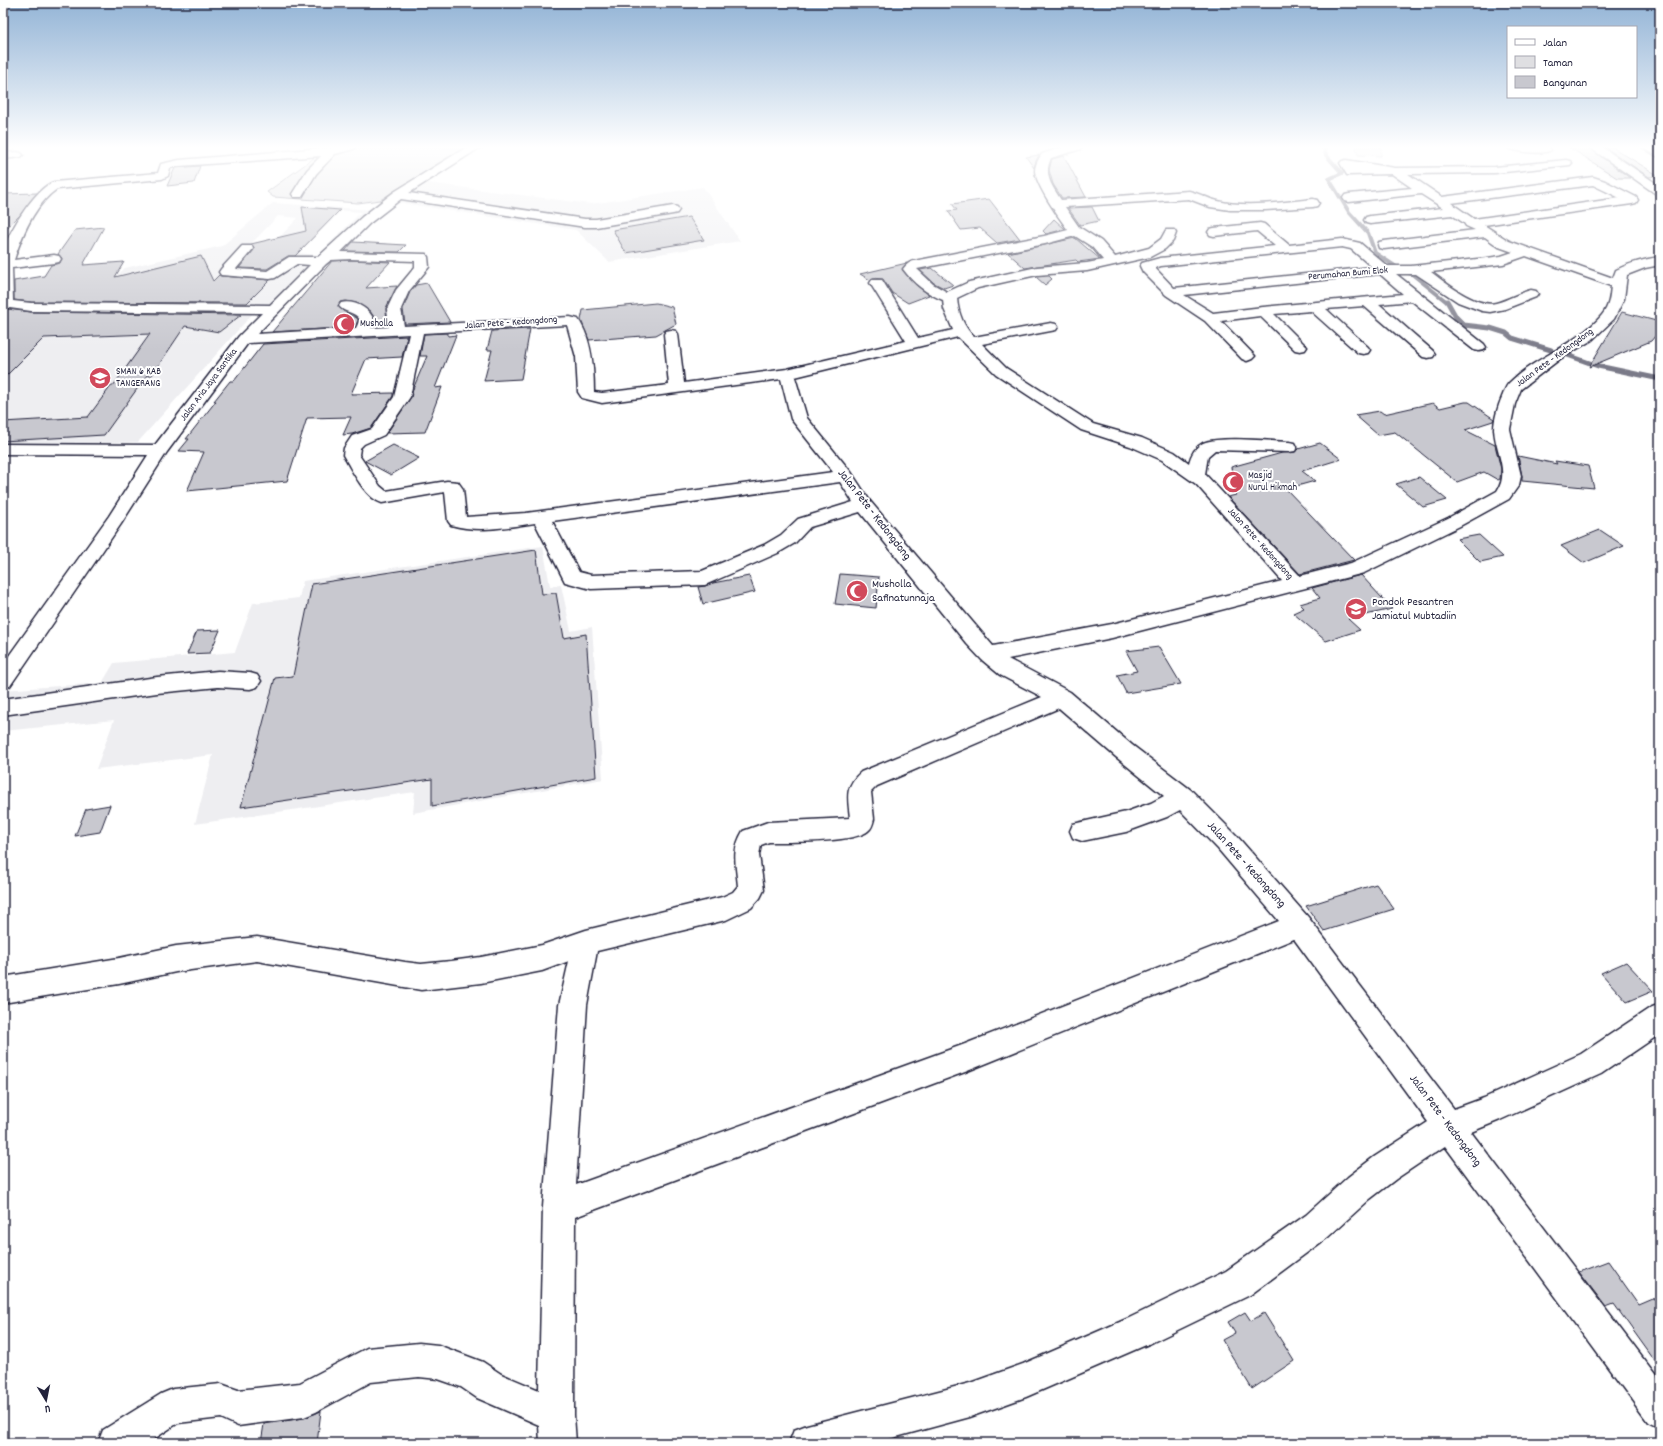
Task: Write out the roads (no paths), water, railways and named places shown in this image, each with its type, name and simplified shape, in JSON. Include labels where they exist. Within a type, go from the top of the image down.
[{"type":"street","points":[[28,214],[5,262],[5,304],[31,307],[275,309]]},
{"type":"street","name":"Jalan Aria Jaya Santika","points":[[3,680],[115,520],[160,450],[244,339],[326,258],[373,214]]},
{"type":"street","points":[[528,214],[585,223],[596,223],[646,214]]},
{"type":"street","points":[[1064,214],[1076,232],[1087,237],[1102,248],[1110,262]]},
{"type":"street","points":[[1209,214],[1215,222],[1230,230],[1258,227],[1262,228],[1286,249]]},
{"type":"street","points":[[1370,220],[1421,214]]},
{"type":"street","points":[[1458,214],[1504,244],[1618,284]]},
{"type":"street","points":[[1470,223],[1530,214]]},
{"type":"street","points":[[950,298],[935,292],[925,285],[910,269],[914,265],[1045,240],[1076,232]]},
{"type":"street","points":[[1384,246],[1486,233]]},
{"type":"street","points":[[1051,327],[966,337],[951,309],[950,298],[953,294],[974,285],[1037,271],[1077,268],[1110,262],[1149,252],[1159,248],[1168,240],[1170,234]]},
{"type":"street","points":[[1045,240],[1077,268]]},
{"type":"street","points":[[1247,356],[1210,318],[1172,292],[1148,269],[1147,266],[1160,262],[1348,244],[1360,250],[1389,270],[1415,297],[1479,347]]},
{"type":"street","points":[[247,249],[226,272],[270,275],[294,260],[326,258],[421,257],[422,268],[403,290],[394,309],[397,330]]},
{"type":"street","name":"Perumahan Bumi Elok","points":[[1172,292],[1389,270],[1414,270],[1487,262],[1504,260],[1524,252]]},
{"type":"street","points":[[5,262],[54,259]]},
{"type":"street","name":"Jalan Pete - Kedongdong","points":[[244,339],[570,321],[573,322],[580,340],[587,368],[586,392],[588,395],[602,398],[787,374],[915,344],[966,337],[1001,371],[1087,427],[1136,442],[1168,456],[1196,476],[1225,504],[1296,584],[1357,568],[1454,522],[1503,495],[1510,485],[1512,476],[1502,429],[1507,404],[1514,387],[1555,356],[1587,337],[1609,316],[1617,299],[1618,284],[1622,273],[1634,265],[1644,262],[1660,261]]},
{"type":"street","points":[[1445,289],[1487,262]]},
{"type":"street","points":[[1414,270],[1445,289],[1485,308],[1497,307],[1531,294]]},
{"type":"street","points":[[877,283],[915,344]]},
{"type":"street","points":[[1210,318],[1263,311],[1415,297]]},
{"type":"street","points":[[1367,301],[1428,354]]},
{"type":"street","points":[[346,306],[360,310],[366,315],[367,320],[361,333]]},
{"type":"street","points":[[1314,306],[1363,350]]},
{"type":"street","points":[[1263,311],[1300,347]]},
{"type":"street","points":[[416,329],[402,397],[378,432],[358,440],[352,448],[351,454],[379,496],[387,497],[452,486],[454,489],[457,521],[462,523],[541,516],[765,489],[845,476]]},
{"type":"street","points":[[671,334],[678,388]]},
{"type":"street","name":"Jalan Pete - Kedongdong","points":[[787,374],[799,419],[845,476],[864,505],[973,638],[989,654],[1008,669],[1062,698],[1124,751],[1183,797],[1227,842],[1299,925],[1660,1410]]},
{"type":"street","points":[[1196,476],[1197,461],[1202,451],[1207,447],[1215,445],[1289,447]]},
{"type":"street","points":[[3,449],[160,450]]},
{"type":"street","points":[[541,516],[572,577],[591,582],[641,582],[705,578],[771,549],[788,539],[804,523],[864,505]]},
{"type":"street","points":[[989,654],[1112,631],[1296,584]]},
{"type":"street","points":[[3,707],[157,685],[218,679],[250,681]]},
{"type":"street","points":[[3,990],[112,972],[176,959],[257,949],[404,975],[421,977],[451,974],[481,970],[542,958],[586,942],[726,908],[736,904],[748,896],[751,890],[747,855],[748,844],[752,838],[768,832],[846,828],[857,826],[861,823],[862,819],[858,792],[862,784],[869,779],[1062,698]]},
{"type":"street","points":[[1082,830],[1126,822],[1159,810],[1183,797]]},
{"type":"street","points":[[559,1207],[965,1058],[1299,925]]},
{"type":"street","points":[[557,1429],[559,1207],[573,1005],[586,942]]},
{"type":"street","points":[[808,1443],[963,1402],[1026,1380],[1099,1349],[1238,1283],[1317,1226],[1359,1188],[1385,1168],[1449,1126],[1490,1110],[1591,1064],[1660,1018]]},
{"type":"street","points":[[116,1443],[173,1406],[221,1401],[238,1408],[304,1400],[367,1365],[419,1360],[438,1362],[472,1374],[557,1429]]},
{"type":"waterway","points":[[1351,214],[1368,233],[1375,253],[1404,272],[1412,274],[1447,302]]},
{"type":"waterway","points":[[1447,301],[1456,317],[1464,325],[1490,328],[1506,333],[1512,338],[1551,350]]},
{"type":"waterway","points":[[1562,353],[1598,366],[1660,379]]},
{"type":"place","name":"Musholla","points":[[344,324]]},
{"type":"place","name":"SMAN 6 KAB TANGERANG","points":[[100,378]]},
{"type":"place","name":"Masjid Nurul Hikmah","points":[[1233,482]]},
{"type":"place","name":"Musholla Safinatunnaja","points":[[857,591]]},
{"type":"place","name":"Pondok Pesantren Jamiatul Mubtadiin","points":[[1356,609]]}]
